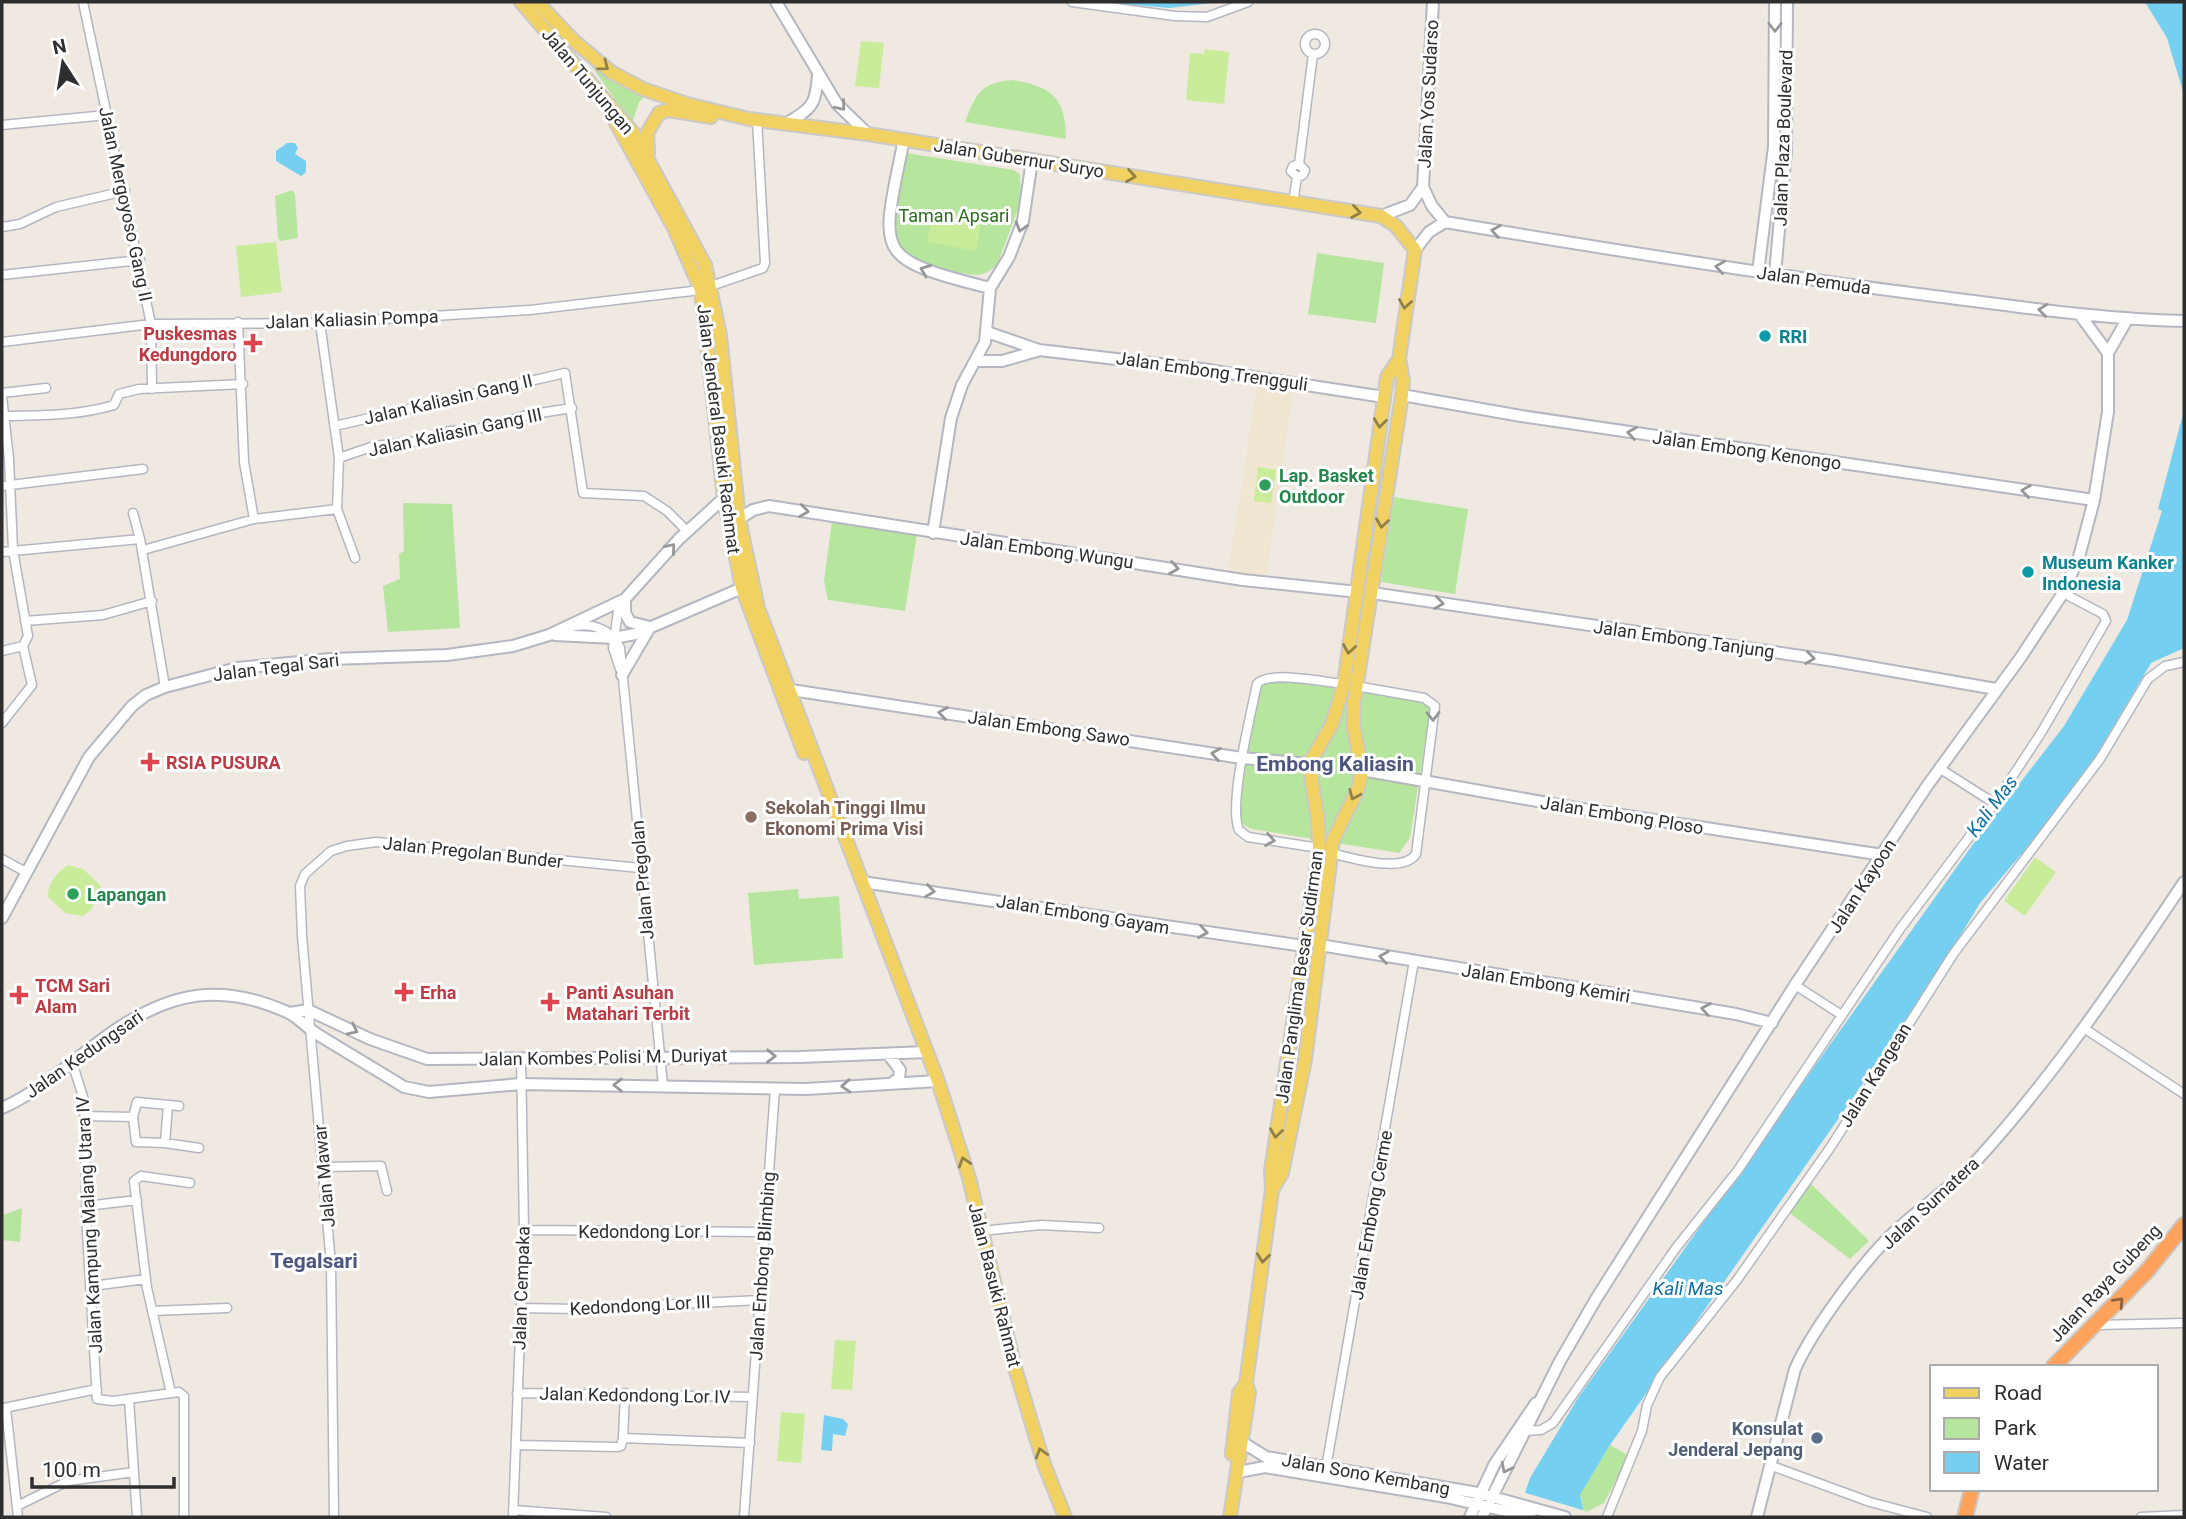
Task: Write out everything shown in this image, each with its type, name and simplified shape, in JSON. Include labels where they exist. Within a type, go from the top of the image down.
[{"type":"highway","name":"Jalan Raya Gubeng","points":[[2055,1365],[2097,1325],[2184,1225]]},
{"type":"highway","points":[[1965,1517],[1972,1491]]},
{"type":"main road","name":"Jalan Tunjungan","points":[[521,2],[629,127],[650,163]]},
{"type":"main road","name":"Jalan Tunjungan","points":[[537,2],[598,62],[658,95]]},
{"type":"main road","name":"Jalan Gubernur Suryo","points":[[658,95],[753,119],[904,139],[1381,216]]},
{"type":"main road","name":"Jalan Jenderal Basuki Rachmat","points":[[605,102],[706,288],[720,335],[739,519],[758,608],[920,1039]]},
{"type":"main road","points":[[650,163],[647,133],[653,119],[662,111],[753,119]]},
{"type":"main road","name":"Jalan Jenderal Basuki Rachmat","points":[[650,163],[700,255],[706,288],[724,498],[742,588],[833,828],[927,1052]]},
{"type":"main road","points":[[1381,216],[1396,226],[1415,250]]},
{"type":"main road","name":"Jalan Panglima Besar Sudirman","points":[[1272,1190],[1282,1173],[1299,1090],[1320,945],[1325,850],[1309,764],[1350,685],[1372,593],[1402,395],[1403,380],[1399,359],[1415,250]]},
{"type":"main road","name":"Jalan Panglima Besar Sudirman","points":[[1230,1517],[1249,1393],[1246,1383],[1272,1190],[1271,1171],[1304,946],[1325,850],[1358,789],[1362,771],[1350,685],[1358,592],[1387,377],[1399,359]]},
{"type":"main road","name":"Jalan Basuki Rahmat","points":[[927,1052],[969,1178],[1032,1427],[1065,1517]]},
{"type":"main road","name":"Jalan Panglima Besar Sudirman","points":[[1223,1517],[1239,1393],[1246,1383]]},
{"type":"street","name":"Jalan Mergoyoso Gang II","points":[[83,2],[140,260],[151,324],[152,390]]},
{"type":"street","points":[[776,2],[837,104],[867,134]]},
{"type":"street","points":[[1072,2],[1175,16],[1207,17],[1248,2]]},
{"type":"street","name":"Jalan Yos Sudarso","points":[[1423,187],[1433,2]]},
{"type":"street","name":"Jalan Plaza Boulevard","points":[[1775,2],[1786,151],[1775,274]]},
{"type":"street","name":"Jalan Plaza Boulevard","points":[[1758,272],[1766,229],[1780,52],[1787,2]]},
{"type":"street","points":[[1293,203],[1297,177],[1291,171],[1293,166],[1299,164],[1313,54]]},
{"type":"street","points":[[786,123],[814,103],[818,75]]},
{"type":"street","points":[[2,125],[107,115]]},
{"type":"street","name":"Jalan Kaliasin Pompa","points":[[2,342],[151,324],[320,323],[538,309],[706,288],[762,268],[765,263],[753,119]]},
{"type":"street","points":[[904,139],[887,221],[895,252],[920,270],[990,288]]},
{"type":"street","points":[[933,533],[951,418],[962,386],[977,361],[987,332],[990,288],[1009,257],[1023,221],[1032,160]]},
{"type":"street","points":[[1381,216],[1410,205],[1423,187],[1432,206],[1445,222],[1429,232],[1415,250]]},
{"type":"street","points":[[2,227],[20,224],[56,207],[125,191]]},
{"type":"street","name":"Jalan Pemuda","points":[[1445,222],[1758,272],[2080,315],[2184,321]]},
{"type":"street","points":[[2,275],[140,260]]},
{"type":"street","points":[[2080,315],[2108,353]]},
{"type":"street","name":"Jalan Kayoon","points":[[1482,1517],[1543,1395],[1596,1299],[1796,985],[1939,768],[2063,593],[2077,563],[2094,500],[2108,412],[2108,353],[2128,318]]},
{"type":"street","points":[[239,322],[244,462],[254,519]]},
{"type":"street","points":[[320,323],[339,458],[337,509],[355,558]]},
{"type":"street","name":"Jalan Embong Trengguli","points":[[987,332],[1040,350],[1176,365],[1384,397]]},
{"type":"street","name":"Jalan Embong Trengguli","points":[[977,361],[1002,361],[1040,350]]},
{"type":"street","name":"Jalan Kaliasin Gang II","points":[[335,426],[562,373],[566,375],[572,408]]},
{"type":"street","points":[[5,416],[46,416],[88,411],[114,405],[117,395],[127,391],[243,384]]},
{"type":"street","points":[[2,723],[32,684],[23,646],[27,636],[6,485],[2,394],[46,388]]},
{"type":"street","name":"Jalan Embong Kenongo","points":[[1402,395],[1547,421],[2094,500]]},
{"type":"street","points":[[572,408],[583,493],[644,496],[667,511],[687,531]]},
{"type":"street","name":"Jalan Kaliasin Gang III","points":[[339,458],[384,444],[420,441],[449,430],[474,430],[527,415],[572,408]]},
{"type":"street","points":[[6,485],[143,469]]},
{"type":"street","points":[[549,635],[622,601],[687,531],[724,498]]},
{"type":"street","name":"Jalan Embong Wungu","points":[[739,519],[753,510],[769,506],[1244,580],[1358,592]]},
{"type":"street","points":[[146,549],[254,519],[337,509]]},
{"type":"street","points":[[133,513],[146,549],[165,687]]},
{"type":"street","points":[[2,552],[140,538]]},
{"type":"street","points":[[549,635],[600,637],[613,643],[742,588]]},
{"type":"street","name":"Jalan Embong Tanjung","points":[[1372,593],[1835,662],[1996,689]]},
{"type":"street","points":[[1525,1431],[1541,1430],[1553,1423],[1676,1248],[1738,1170],[1840,1014],[1994,803],[2041,733],[2106,624],[2103,614],[2063,593]]},
{"type":"street","points":[[25,621],[103,615],[152,601]]},
{"type":"street","points":[[622,601],[630,622],[652,628]]},
{"type":"street","name":"Jalan Pregolan","points":[[622,601],[613,643],[621,648],[640,868],[662,1055],[663,1085]]},
{"type":"street","points":[[549,635],[578,625],[588,625],[602,629],[613,643]]},
{"type":"street","points":[[622,675],[652,628]]},
{"type":"street","name":"Jalan Tegal Sari","points":[[2,918],[89,757],[132,706],[165,687],[247,667],[373,656],[447,655],[513,646],[549,635]]},
{"type":"street","points":[[2,650],[23,646]]},
{"type":"street","name":"Jalan Kangean","points":[[1607,1517],[1642,1431],[1647,1405],[1660,1377],[1737,1280],[1830,1148],[1954,953],[2100,759],[2148,679],[2165,667],[2184,662]]},
{"type":"street","points":[[1273,677],[1350,685],[1431,701],[1436,713],[1416,854],[1412,860],[1388,864],[1248,837],[1239,830],[1236,817],[1242,758],[1257,684],[1273,677]]},
{"type":"street","name":"Jalan Embong Sawo","points":[[791,690],[1242,758],[1309,764]]},
{"type":"street","points":[[1939,768],[1994,803]]},
{"type":"street","name":"Jalan Embong Ploso","points":[[1362,771],[1883,855]]},
{"type":"street","name":"Jalan Pregolan Bunder","points":[[311,1030],[300,886],[311,866],[331,851],[376,842],[640,868]]},
{"type":"street","points":[[2,859],[26,872]]},
{"type":"street","name":"Jalan Embong Gayam","points":[[862,882],[1304,946]]},
{"type":"street","name":"Jalan Sumatera","points":[[1757,1517],[1795,1369],[1805,1346],[1870,1258],[1903,1224],[1960,1179],[2085,1029],[2184,882]]},
{"type":"street","name":"Jalan Embong Kemiri","points":[[1320,945],[1736,1014],[1772,1023]]},
{"type":"street","name":"Jalan Embong Cerme","points":[[1326,1468],[1414,961]]},
{"type":"street","points":[[1796,985],[1840,1014]]},
{"type":"street","name":"Jalan Kedungsari","points":[[2,1108],[37,1089],[131,1019],[164,1002],[202,995],[236,997],[290,1013]]},
{"type":"street","points":[[290,1013],[308,1010]]},
{"type":"street","name":"Jalan Kombes Polisi M. Duriyat","points":[[308,1010],[414,1057],[927,1052]]},
{"type":"street","points":[[290,1013],[311,1030]]},
{"type":"street","points":[[2085,1029],[2184,1094]]},
{"type":"street","name":"Jalan Kombes Polisi M. Duriyat","points":[[311,1030],[411,1089],[457,1091],[521,1084],[775,1089],[938,1081]]},
{"type":"street","name":"Jalan Mawar","points":[[311,1030],[331,1264],[334,1517]]},
{"type":"street","points":[[888,1054],[900,1070],[899,1078],[892,1083]]},
{"type":"street","name":"Jalan Cempaka","points":[[513,1513],[524,1230],[522,1058]]},
{"type":"street","name":"Jalan Kampung Malang Utara IV","points":[[72,1062],[83,1091],[85,1116],[86,1206],[97,1389]]},
{"type":"street","name":"Jalan Embong Blimbing","points":[[744,1517],[775,1089]]},
{"type":"street","points":[[180,1106],[137,1102],[133,1116],[136,1142],[165,1143],[199,1149]]},
{"type":"street","points":[[165,1143],[168,1105]]},
{"type":"street","points":[[85,1116],[133,1116]]},
{"type":"street","points":[[323,1167],[381,1166],[387,1191]]},
{"type":"street","points":[[171,1393],[146,1279],[134,1181],[138,1177],[191,1183]]},
{"type":"street","points":[[86,1206],[137,1200]]},
{"type":"street","points":[[981,1231],[1041,1225],[1099,1228]]},
{"type":"street","name":"Kedondong Lor I","points":[[524,1230],[764,1232]]},
{"type":"street","points":[[92,1286],[146,1279]]},
{"type":"street","name":"Kedondong Lor III","points":[[521,1308],[578,1309],[760,1300]]},
{"type":"street","points":[[152,1311],[227,1308]]},
{"type":"street","points":[[2097,1325],[2184,1323]]},
{"type":"street","points":[[18,1517],[4,1408],[97,1389],[99,1401],[179,1392],[184,1396],[184,1517]]},
{"type":"street","name":"Jalan Kedondong Lor IV","points":[[517,1393],[752,1397]]},
{"type":"street","points":[[516,1445],[621,1446],[625,1393]]},
{"type":"street","name":"Jalan Kayoon","points":[[1470,1517],[1476,1498],[1515,1430],[1543,1395]]},
{"type":"street","points":[[129,1399],[137,1517]]},
{"type":"street","points":[[623,1438],[750,1443]]},
{"type":"street","name":"Jalan Sono Kembang","points":[[1242,1442],[1266,1457],[1513,1507]]},
{"type":"street","points":[[1772,1466],[1870,1502],[1927,1517]]},
{"type":"street","name":"Jalan Sono Kembang","points":[[1238,1472],[1265,1467],[1476,1498]]},
{"type":"street","points":[[17,1506],[68,1481],[134,1472]]},
{"type":"street","points":[[1513,1507],[1531,1517]]},
{"type":"street","points":[[1513,1507],[1565,1517]]},
{"type":"street","points":[[513,1513],[606,1517]]},
{"type":"street","points":[[2141,1517],[2184,1515]]},
{"type":"shaded area","points":[[1258,379],[1294,384],[1266,578],[1228,573]]},
{"type":"green space","points":[[861,41],[884,43],[879,88],[855,86]]},
{"type":"green space","points":[[1205,49],[1229,52],[1224,104],[1186,100],[1190,53],[1204,54]]},
{"type":"green space","points":[[590,64],[647,94],[639,102],[632,123]]},
{"type":"green space","points":[[1012,80],[1037,86],[1054,96],[1063,113],[1066,139],[965,122],[981,91],[993,84]]},
{"type":"green space","name":"Taman Apsari","points":[[906,153],[1014,170],[1020,175],[1021,201],[997,265],[992,269],[976,275],[952,271],[926,263],[909,254],[898,243],[893,230],[893,214]]},
{"type":"green space","points":[[292,190],[295,195],[298,238],[281,241],[278,238],[275,196]]},
{"type":"green space","points":[[933,212],[981,221],[976,251],[927,242]]},
{"type":"green space","points":[[276,242],[282,292],[241,297],[236,246]]},
{"type":"green space","points":[[1317,253],[1384,263],[1376,323],[1308,314]]},
{"type":"green space","name":"Lap. Basket Outdoor","points":[[1258,467],[1276,470],[1271,503],[1254,501]]},
{"type":"green space","points":[[1394,497],[1468,509],[1455,594],[1381,582]]},
{"type":"green space","points":[[403,503],[452,504],[460,628],[388,632],[383,586],[400,579],[399,554],[404,551]]},
{"type":"green space","points":[[832,521],[917,534],[905,611],[828,600],[824,581]]},
{"type":"green space","points":[[1272,679],[1424,699],[1431,704],[1410,838],[1399,853],[1252,829],[1240,823],[1238,814],[1257,687]]},
{"type":"green space","points":[[2035,857],[2056,872],[2025,916],[2004,901]]},
{"type":"green space","name":"Lapangan","points":[[68,865],[83,869],[101,886],[91,910],[83,916],[65,913],[48,897],[54,879]]},
{"type":"green space","points":[[798,889],[799,899],[839,896],[843,958],[754,965],[748,893]]},
{"type":"green space","points":[[1807,1180],[1869,1241],[1850,1259],[1787,1211]]},
{"type":"green space","points":[[22,1208],[20,1242],[2,1240],[3,1215]]},
{"type":"green space","points":[[835,1340],[856,1341],[852,1390],[831,1389]]},
{"type":"green space","points":[[781,1412],[805,1414],[801,1463],[777,1461]]},
{"type":"green space","points":[[1610,1445],[1629,1456],[1604,1503],[1584,1513],[1580,1495]]},
{"type":"water","points":[[1101,2],[1221,2],[1169,8]]},
{"type":"water","points":[[2145,2],[2184,2],[2184,95],[2167,38]]},
{"type":"water","points":[[287,143],[295,143],[298,148],[295,154],[306,161],[306,172],[301,176],[276,161],[276,151]]},
{"type":"water","name":"Kali Mas","points":[[2184,410],[2184,648],[2151,663],[2077,788],[1980,903],[1920,1002],[1610,1445],[1580,1495],[1584,1513],[1517,1517],[1530,1478],[1578,1398],[1976,840],[2064,726],[2127,620],[2162,511],[2158,509]]},
{"type":"water","points":[[824,1415],[843,1419],[848,1424],[845,1436],[833,1434],[832,1451],[821,1450]]},
{"type":"pier","points":[[1522,1492],[1586,1511],[1584,1517],[1513,1517]]},
{"type":"place","name":"RRI","points":[[1765,336]]},
{"type":"place","name":"Puskesmas Kedungdoro","points":[[253,343]]},
{"type":"place","name":"Lap. Basket Outdoor","points":[[1265,485]]},
{"type":"place","name":"Museum Kanker Indonesia","points":[[2028,572]]},
{"type":"place","name":"RSIA PUSURA","points":[[150,762]]},
{"type":"place","name":"Sekolah Tinggi Ilmu Ekonomi Prima Visi","points":[[751,817]]},
{"type":"place","name":"Lapangan","points":[[73,894]]},
{"type":"place","name":"Erha","points":[[404,992]]},
{"type":"place","name":"TCM Sari Alam","points":[[19,995]]},
{"type":"place","name":"Panti Asuhan Matahari Terbit","points":[[550,1002]]},
{"type":"place","name":"Konsulat Jenderal Jepang","points":[[1817,1438]]},
{"type":"district","name":"Embong Kaliasin","points":[[1335,764]]},
{"type":"district","name":"Tegalsari","points":[[314,1261]]}]
